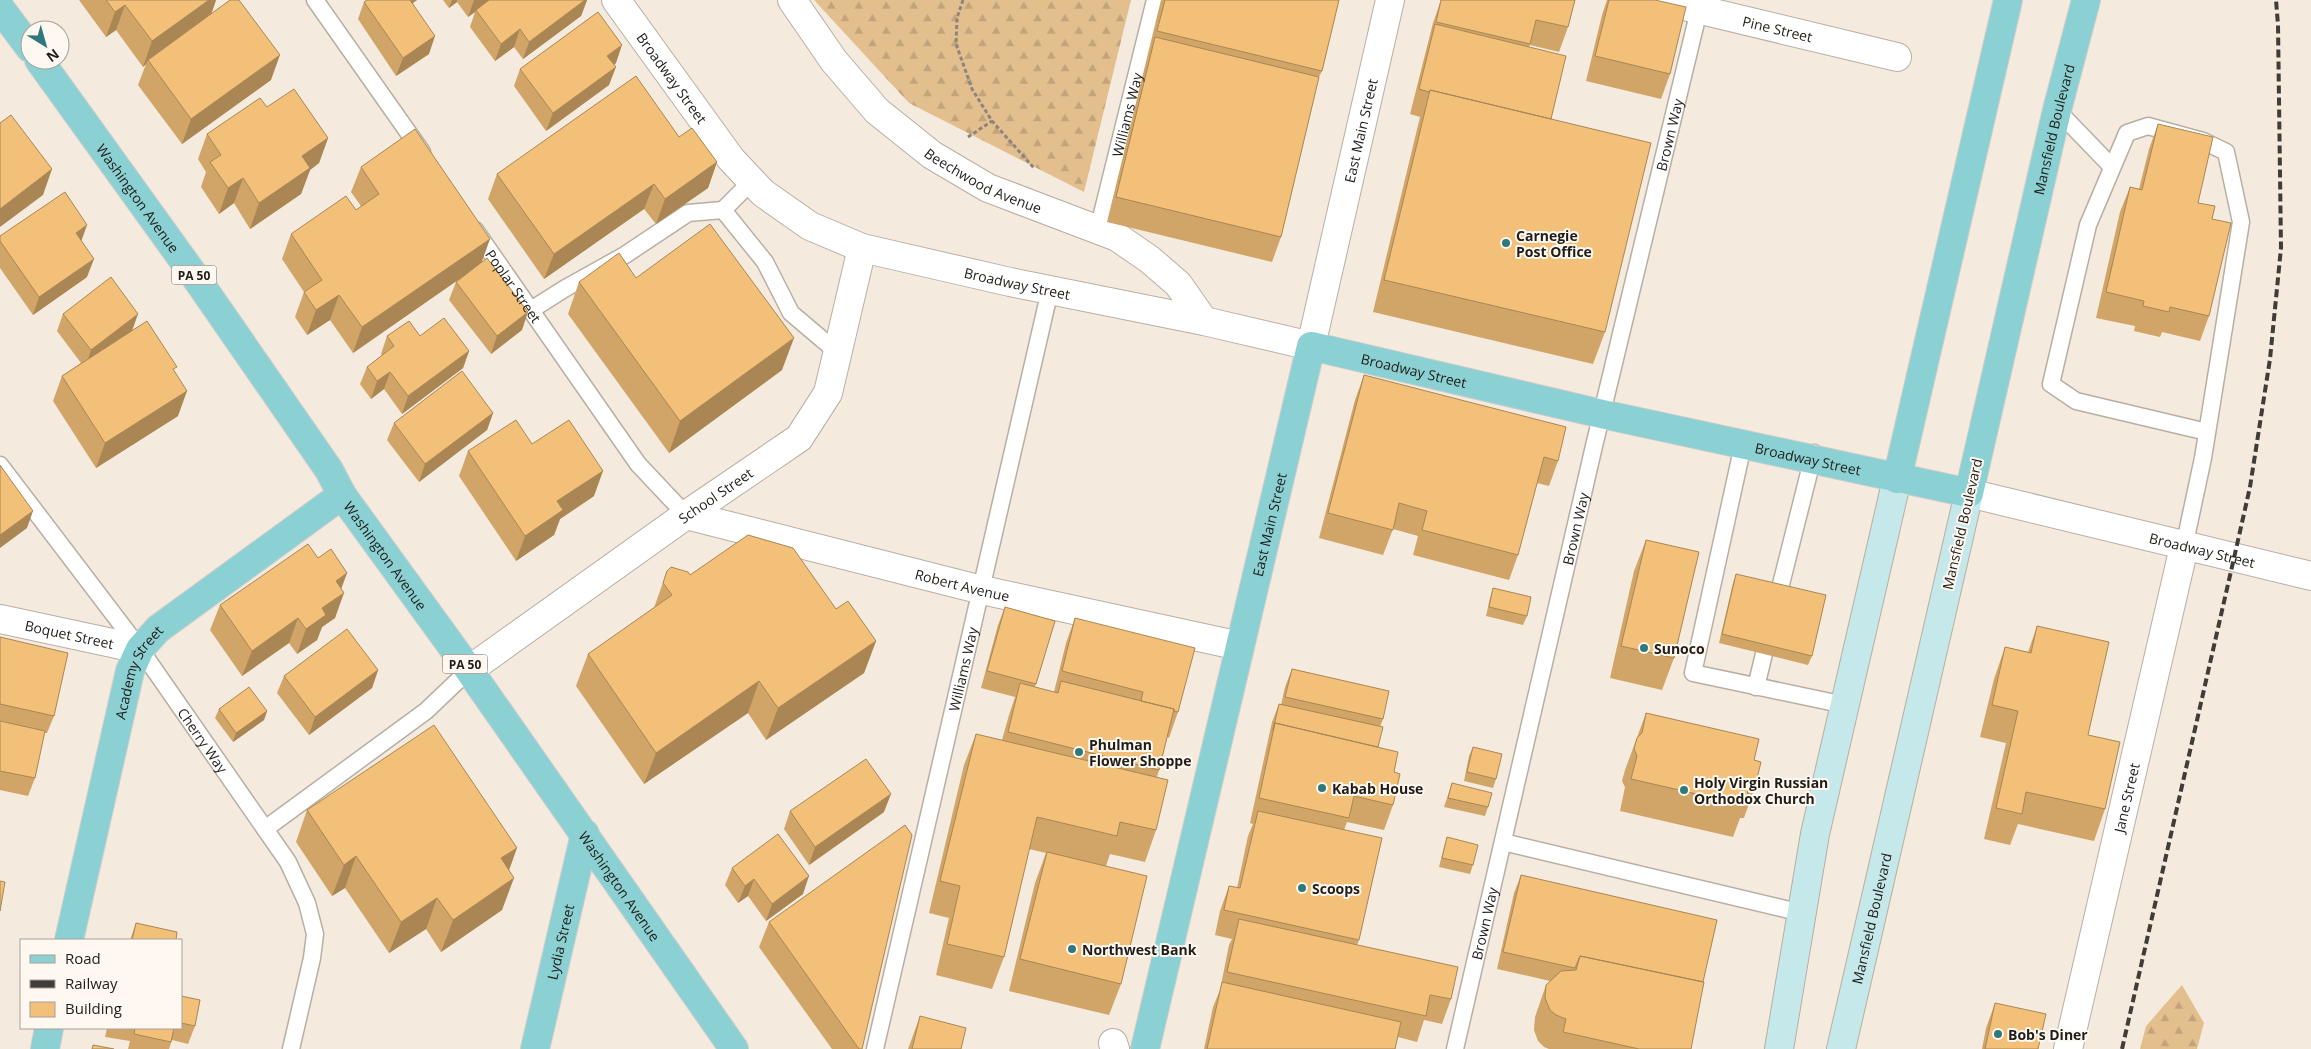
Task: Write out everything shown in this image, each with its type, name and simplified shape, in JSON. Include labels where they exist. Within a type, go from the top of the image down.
[{"type":"main road","points":[[1778,1049],[1815,834],[2008,0]]},
{"type":"main road","name":"Mansfield Boulevard","points":[[1842,1049],[2057,110],[2086,0]]},
{"type":"main road","points":[[0,8],[20,35]]},
{"type":"main road","name":"Washington Avenue","points":[[46,70],[196,278],[329,470],[342,495],[469,670],[734,1049]]},
{"type":"main road","name":"Broadway Street","points":[[1311,346],[1602,414],[1969,493]]},
{"type":"main road","name":"East Main Street","points":[[1145,1049],[1311,346]]},
{"type":"main road","name":"Academy Street","points":[[69,939],[130,671],[140,649],[158,629],[342,495]]},
{"type":"main road","name":"Lydia Street","points":[[535,1049],[585,834]]},
{"type":"main road","points":[[45,1049],[49,1029]]},
{"type":"street","name":"Broadway Street","points":[[616,0],[731,159],[763,193],[810,226],[862,248],[1050,290],[1204,321],[1311,346]]},
{"type":"street","name":"Beechwood Avenue","points":[[792,0],[834,62],[877,111],[932,155],[988,188],[1117,237],[1161,269],[1178,284],[1204,321]]},
{"type":"street","name":"East Main Street","points":[[1311,346],[1390,0]]},
{"type":"street","name":"Pine Street","points":[[1682,4],[1897,57]]},
{"type":"street","name":"School Street","points":[[469,670],[686,515],[799,438],[828,393],[862,248]]},
{"type":"street","name":"Broadway Street","points":[[1969,493],[2184,547],[2311,576]]},
{"type":"street","name":"Robert Avenue","points":[[686,515],[982,590],[1240,646]]},
{"type":"street","name":"Jane Street","points":[[2068,1049],[2184,547]]},
{"type":"street","name":"Boquet Street","points":[[0,619],[140,649]]},
{"type":"lane","points":[[315,0],[432,167]]},
{"type":"lane","name":"Williams Way","points":[[1098,230],[1155,0]]},
{"type":"lane","name":"Brown Way","points":[[1455,1049],[1602,414],[1682,4]]},
{"type":"lane","points":[[2057,110],[2112,167]]},
{"type":"lane","points":[[2184,547],[2207,432],[2241,222],[2226,152],[2203,141],[2148,126],[2127,133],[2088,225],[2051,384],[2076,402],[2207,432]]},
{"type":"lane","points":[[531,310],[564,289],[625,256],[688,213],[723,210],[752,181]]},
{"type":"lane","points":[[723,210],[765,262],[792,313],[838,352]]},
{"type":"lane","name":"Poplar Street","points":[[465,214],[638,464],[686,515]]},
{"type":"lane","name":"Williams Way","points":[[875,1049],[1050,290]]},
{"type":"lane","points":[[1743,445],[1693,673],[1845,706]]},
{"type":"lane","points":[[1756,687],[1814,453]]},
{"type":"lane","name":"Cherry Way","points":[[0,465],[140,649],[288,862],[306,903],[315,934],[312,958],[291,1049]]},
{"type":"lane","points":[[265,829],[426,711],[469,670]]},
{"type":"lane","points":[[1503,842],[1802,913]]},
{"type":"path","points":[[963,0],[957,18],[956,44],[972,89],[992,121],[1038,172]]},
{"type":"path","points":[[962,142],[992,121]]},
{"type":"green space","points":[[814,0],[1131,0],[1084,192],[909,103]]},
{"type":"green space","points":[[2182,985],[2204,1023],[2197,1049],[2140,1049],[2146,1026]]},
{"type":"building","points":[[106,0],[209,0],[152,41],[125,5],[115,12]]},
{"type":"building","points":[[230,0],[239,0],[280,55],[191,119],[148,60]]},
{"type":"building","points":[[367,0],[410,0],[435,36],[403,58],[364,2]]},
{"type":"building","points":[[489,0],[585,0],[529,42],[520,29],[501,44],[476,10]]},
{"type":"building","points":[[1165,0],[1339,0],[1322,71],[1157,31]]},
{"type":"building","points":[[1441,0],[1575,0],[1568,27],[1536,20],[1530,44],[1436,22]]},
{"type":"building","points":[[1609,0],[1655,0],[1686,7],[1670,74],[1595,56]]},
{"type":"building","points":[[598,12],[622,45],[607,56],[616,67],[553,113],[520,69]]},
{"type":"building","points":[[1435,24],[1566,56],[1551,119],[1419,89]]},
{"type":"building","points":[[1155,37],[1319,77],[1281,237],[1116,197]]},
{"type":"building","points":[[636,76],[679,137],[692,128],[717,162],[665,199],[654,184],[554,254],[497,174]]},
{"type":"building","points":[[294,89],[328,138],[302,156],[310,168],[259,203],[243,178],[228,188],[210,162],[221,155],[207,134],[260,98],[267,107]]},
{"type":"building","name":"Carnegie Post Office","points":[[1430,90],[1651,143],[1605,332],[1384,280]]},
{"type":"building","points":[[11,115],[52,169],[0,209],[0,123]]},
{"type":"building","points":[[2158,124],[2213,137],[2198,203],[2215,206],[2212,219],[2231,223],[2209,316],[2170,307],[2169,312],[2143,306],[2144,301],[2106,292],[2130,187],[2142,190]]},
{"type":"building","points":[[415,129],[490,239],[362,327],[339,295],[316,310],[304,292],[322,280],[291,234],[346,196],[356,210],[379,194],[361,167]]},
{"type":"building","points":[[65,192],[87,225],[76,233],[94,259],[39,297],[0,241],[0,236]]},
{"type":"building","points":[[710,224],[794,338],[680,421],[579,282],[619,253],[636,278]]},
{"type":"building","points":[[487,258],[528,312],[497,336],[456,282]]},
{"type":"building","points":[[111,277],[138,314],[91,350],[63,314]]},
{"type":"building","points":[[444,318],[469,351],[408,396],[390,372],[377,381],[367,367],[394,346],[387,336],[409,321],[420,336]]},
{"type":"building","points":[[147,321],[177,367],[173,369],[187,391],[105,443],[62,376]]},
{"type":"building","points":[[462,371],[493,413],[425,464],[394,423]]},
{"type":"building","points":[[1364,375],[1566,427],[1558,461],[1544,457],[1518,555],[1422,530],[1427,511],[1399,503],[1393,530],[1328,513]]},
{"type":"building","points":[[516,420],[532,444],[569,420],[603,471],[557,501],[563,510],[525,536],[468,451]]},
{"type":"building","points":[[0,465],[33,511],[0,535]]},
{"type":"building","points":[[748,535],[793,548],[836,609],[848,601],[876,641],[778,708],[759,681],[656,753],[588,654],[672,595],[663,583],[667,571],[671,567],[688,572],[690,575]]},
{"type":"building","points":[[1646,540],[1699,552],[1674,658],[1621,646]]},
{"type":"building","points":[[308,544],[318,558],[331,549],[347,573],[336,581],[344,593],[322,608],[326,615],[306,629],[298,618],[252,651],[220,605]]},
{"type":"building","name":"Sunoco","points":[[1736,574],[1826,595],[1812,656],[1722,634]]},
{"type":"building","points":[[1493,588],[1531,597],[1527,616],[1489,607]]},
{"type":"building","points":[[1005,607],[1055,621],[1036,684],[987,671]]},
{"type":"building","points":[[1075,618],[1195,648],[1178,712],[1174,711],[1174,709],[1141,701],[1143,692],[1062,671]]},
{"type":"building","points":[[2037,626],[2109,642],[2088,735],[2120,742],[2105,809],[2026,792],[2022,814],[1996,808],[2018,711],[1992,705],[2005,647],[2031,653]]},
{"type":"building","points":[[347,629],[378,670],[315,717],[284,676]]},
{"type":"building","points":[[0,637],[68,653],[54,716],[0,704]]},
{"type":"building","points":[[1292,669],[1389,691],[1383,719],[1285,697]]},
{"type":"building","points":[[1061,681],[1174,709],[1159,770],[1008,732],[1020,683],[1058,693]]},
{"type":"building","points":[[249,687],[267,711],[236,733],[219,709]]},
{"type":"building","points":[[1279,704],[1383,727],[1378,747],[1275,723],[1273,730]]},
{"type":"building","points":[[1646,713],[1759,739],[1754,760],[1761,762],[1755,787],[1749,786],[1745,805],[1631,779],[1637,756],[1634,749],[1637,738],[1642,733]]},
{"type":"building","points":[[0,721],[45,731],[35,778],[0,771]]},
{"type":"building","points":[[1275,723],[1398,752],[1394,772],[1400,774],[1393,805],[1354,796],[1349,818],[1259,798]]},
{"type":"building","points":[[434,725],[517,848],[501,858],[514,878],[453,920],[437,898],[401,922],[356,856],[344,865],[307,810]]},
{"type":"building","points":[[976,734],[1168,780],[1156,830],[1120,822],[1117,836],[1037,817],[1004,957],[947,944],[960,886],[940,881]]},
{"type":"building","points":[[1473,747],[1502,754],[1496,779],[1467,772]]},
{"type":"building","points":[[866,759],[891,794],[815,847],[790,811]]},
{"type":"building","points":[[1452,783],[1492,793],[1488,807],[1448,798]]},
{"type":"building","name":"Scoops","points":[[1258,811],[1382,838],[1359,940],[1224,910],[1229,886],[1240,888]]},
{"type":"building","points":[[905,825],[912,835],[862,1049],[859,1049],[769,922]]},
{"type":"building","points":[[778,834],[809,876],[772,904],[754,879],[745,886],[732,868]]},
{"type":"building","points":[[1447,837],[1478,845],[1473,865],[1442,858]]},
{"type":"building","name":"Northwest Bank","points":[[1047,852],[1147,876],[1121,984],[1020,959]]},
{"type":"building","points":[[1521,875],[1717,920],[1703,982],[1580,956],[1575,968],[1503,952]]},
{"type":"building","points":[[0,881],[5,882],[0,911]]},
{"type":"building","points":[[1239,919],[1458,967],[1451,999],[1430,995],[1426,1016],[1227,972]]},
{"type":"building","points":[[136,923],[177,932],[176,939],[132,939]]},
{"type":"building","points":[[1580,956],[1704,982],[1691,1049],[1639,1049],[1563,1032],[1566,1019],[1550,1010],[1545,998],[1546,985],[1561,971],[1576,970]]},
{"type":"building","points":[[1222,982],[1401,1022],[1395,1049],[1207,1049]]},
{"type":"building","points":[[182,996],[200,1000],[195,1026],[182,1023]]},
{"type":"building","points":[[1995,1003],[2046,1014],[2038,1049],[1985,1049]]},
{"type":"building","points":[[920,1016],[966,1028],[961,1049],[912,1049]]},
{"type":"building","points":[[135,1029],[174,1029],[171,1042],[134,1034]]},
{"type":"building","points":[[93,1045],[114,1049],[92,1049]]},
{"type":"railway","points":[[2122,1049],[2250,487],[2270,359],[2281,248],[2276,0]]},
{"type":"place","name":"Carnegie Post Office","points":[[1506,243]]},
{"type":"place","name":"Sunoco","points":[[1644,648]]},
{"type":"place","name":"Phulman Flower Shoppe","points":[[1079,752]]},
{"type":"place","name":"Kabab House","points":[[1322,788]]},
{"type":"place","name":"Holy Virgin Russian Orthodox Church","points":[[1684,790]]},
{"type":"place","name":"Scoops","points":[[1302,888]]},
{"type":"place","name":"Northwest Bank","points":[[1072,949]]},
{"type":"place","name":"Bob's Diner","points":[[1998,1034]]}]
